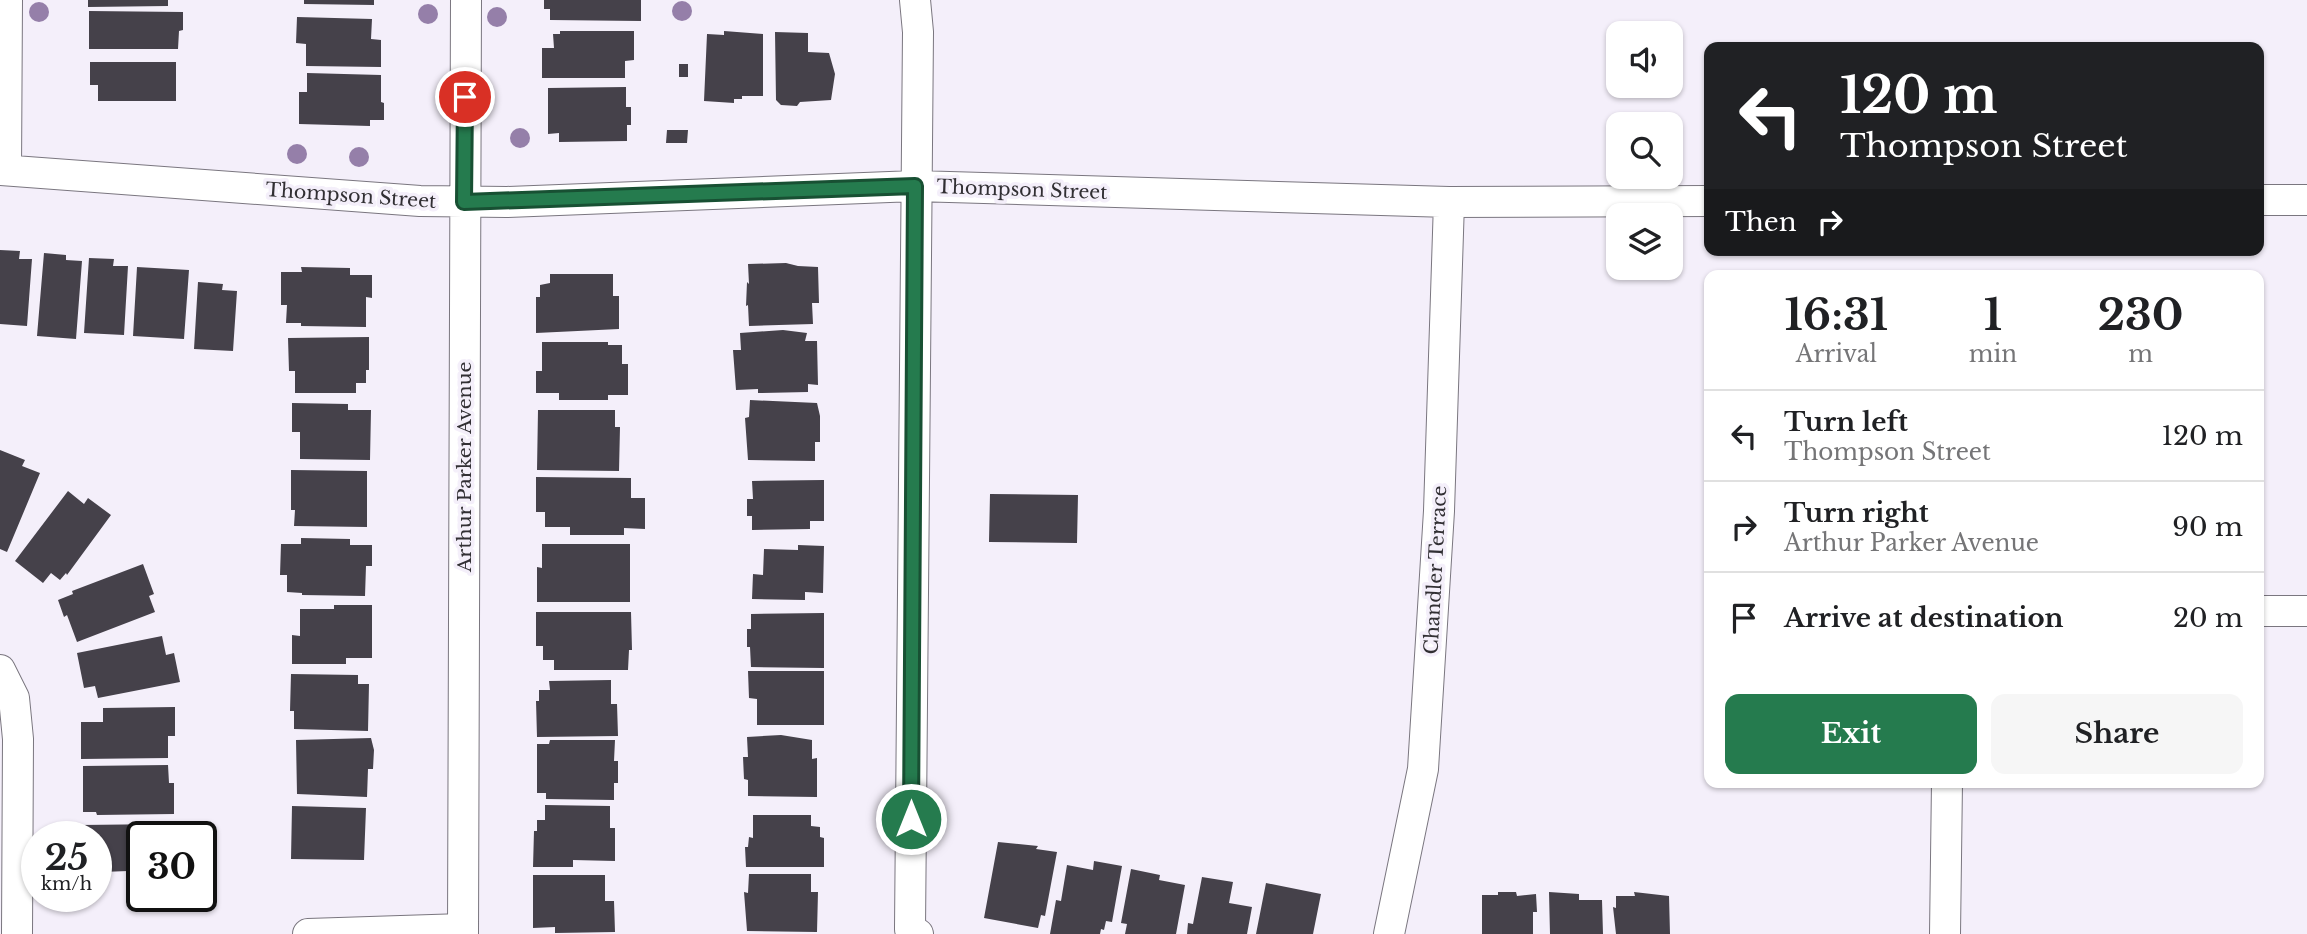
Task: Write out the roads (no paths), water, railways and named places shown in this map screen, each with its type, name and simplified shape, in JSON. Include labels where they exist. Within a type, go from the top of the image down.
[{"type":"street","points":[[3,170],[7,0]]},
{"type":"street","name":"Arthur Parker Avenue","points":[[463,931],[466,0]]},
{"type":"street","points":[[915,0],[918,32],[910,929],[918,934]]},
{"type":"street","name":"Thompson Street","points":[[3,170],[464,202],[915,186],[1449,202],[1704,201]]},
{"type":"street","points":[[2264,200],[2307,200]]},
{"type":"street","name":"Chandler Terrace","points":[[1389,934],[1423,769],[1439,511],[1449,202]]},
{"type":"street","points":[[2264,611],[2307,611]]},
{"type":"street","points":[[0,670],[14,698],[18,739],[17,934]]},
{"type":"street","points":[[1945,934],[1947,788]]},
{"type":"street","points":[[308,934],[463,931]]}]
